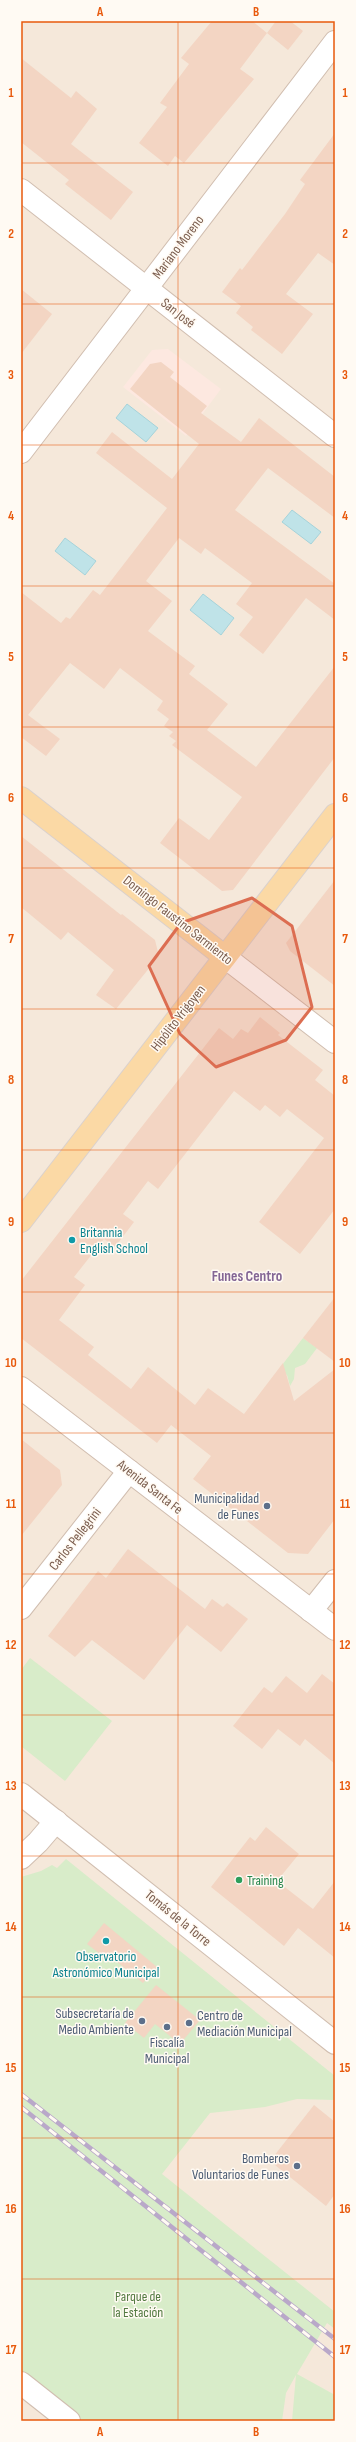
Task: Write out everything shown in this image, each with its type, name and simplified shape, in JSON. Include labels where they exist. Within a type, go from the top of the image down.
[{"type":"main road","name":"Domingo Faustino Sarmiento","points":[[21,798],[225,957]]},
{"type":"main road","name":"Hipólito Yrigoyen","points":[[21,1221],[335,815]]},
{"type":"street","name":"Mariano Moreno","points":[[21,452],[335,42]]},
{"type":"street","name":"San José","points":[[21,190],[335,436]]},
{"type":"street","name":"Domingo Faustino Sarmiento","points":[[225,957],[335,1042]]},
{"type":"street","name":"Avenida Santa Fe","points":[[21,1388],[335,1629]]},
{"type":"street","name":"Carlos Pellegrini","points":[[21,1608],[129,1471]]},
{"type":"street","points":[[311,1611],[335,1581]]},
{"type":"street","name":"Tomás de la Torre","points":[[21,1794],[335,2044]]},
{"type":"street","points":[[21,1858],[38,1842],[56,1821]]},
{"type":"street","points":[[21,2383],[69,2421]]},
{"type":"highlighted area","points":[[252,898],[292,926],[312,1007],[286,1040],[216,1067],[180,1034],[149,966],[181,923]]},
{"type":"shaded area","points":[[21,21],[335,21],[335,2421],[21,2421]]},
{"type":"shaded area","points":[[168,349],[221,389],[186,436],[123,387],[152,350]]},
{"type":"green space","points":[[303,1338],[317,1348],[305,1364],[295,1368],[294,1379],[290,1386],[287,1375],[279,1369]]},
{"type":"green space","points":[[30,1658],[112,1721],[65,1781],[21,1746],[21,1670]]},
{"type":"green space","name":"Parque de la Estación","points":[[66,1859],[335,2076],[335,2100],[297,2099],[265,2107],[210,2113],[162,2174],[335,2312],[335,2329],[327,2323],[297,2374],[335,2395],[335,2421],[292,2421],[296,2375],[286,2393],[282,2421],[83,2421],[21,2371],[21,1877],[41,1871],[52,1865],[57,1868]]},
{"type":"water","points":[[127,404],[158,428],[146,442],[116,418]]},
{"type":"water","points":[[292,510],[321,532],[311,544],[282,522]]},
{"type":"water","points":[[65,538],[96,561],[85,575],[55,551]]},
{"type":"water","points":[[203,594],[234,618],[221,635],[190,610]]},
{"type":"building","points":[[212,21],[252,21],[267,33],[240,69],[254,79],[184,163],[175,156],[168,166],[139,143],[167,107],[160,103],[189,64],[181,58]]},
{"type":"building","points":[[276,21],[290,21],[303,31],[288,50],[267,33]]},
{"type":"building","points":[[21,58],[71,98],[76,91],[97,109],[71,144],[133,192],[111,220],[65,184],[69,180],[21,142]]},
{"type":"building","points":[[335,133],[335,265],[318,253],[286,294],[313,314],[282,354],[251,330],[253,327],[236,313],[241,306],[222,292],[240,268],[242,270],[285,214],[305,184],[300,180]]},
{"type":"building","points":[[21,289],[52,314],[21,354]]},
{"type":"building","points":[[161,362],[174,372],[170,377],[207,406],[201,413],[241,442],[259,418],[335,477],[335,518],[268,468],[235,510],[335,584],[335,620],[306,598],[263,654],[239,635],[253,617],[236,604],[252,583],[205,548],[201,554],[179,538],[146,581],[172,601],[148,631],[195,666],[189,674],[228,704],[207,730],[256,767],[335,666],[335,757],[233,890],[222,891],[160,843],[179,818],[209,840],[242,797],[172,745],[176,741],[169,736],[173,732],[164,726],[169,719],[157,710],[163,701],[120,668],[104,689],[70,663],[28,715],[60,739],[46,756],[21,737],[21,592],[61,623],[66,617],[70,619],[93,590],[100,595],[167,508],[96,453],[112,432],[172,479],[199,444],[130,389],[150,364]]},
{"type":"building","points":[[21,836],[155,940],[159,956],[116,1009],[96,995],[114,970],[68,932],[61,940],[21,907]]},
{"type":"building","points":[[335,880],[335,986],[290,951],[286,943]]},
{"type":"building","points":[[260,1017],[280,1033],[278,1035],[323,1070],[315,1080],[335,1096],[335,1209],[300,1254],[259,1222],[324,1138],[287,1109],[280,1117],[265,1105],[260,1111],[234,1091],[158,1189],[148,1181],[123,1214],[134,1222],[115,1247],[104,1239],[74,1277],[85,1285],[59,1320],[94,1347],[88,1355],[131,1389],[148,1367],[195,1405],[208,1388],[244,1414],[283,1363],[294,1401],[335,1369],[335,1519],[308,1554],[288,1553],[193,1479],[211,1456],[171,1425],[157,1443],[21,1338],[21,1281],[219,1028],[233,1039],[241,1029],[248,1033]]},
{"type":"building","points":[[335,1297],[335,1362],[303,1338]]},
{"type":"building","points":[[21,1439],[60,1470],[62,1485],[21,1536]]},
{"type":"building","points":[[128,1549],[205,1609],[212,1599],[223,1607],[227,1603],[248,1619],[221,1652],[187,1625],[144,1680],[92,1640],[75,1657],[48,1636],[98,1571],[106,1578]]},
{"type":"building","points":[[322,1674],[335,1684],[335,1764],[305,1739],[300,1746],[278,1729],[262,1749],[233,1726],[264,1687],[272,1693],[286,1676],[307,1693]]},
{"type":"building","points":[[266,1827],[299,1854],[277,1881],[313,1909],[335,1881],[335,1958],[298,1928],[284,1946],[211,1887],[250,1837],[255,1841]]},
{"type":"building","points":[[104,1923],[157,1967],[143,1983],[111,1957],[108,1960],[87,1944]]},
{"type":"building","points":[[156,1985],[200,2020],[180,2044],[155,2024],[144,2038],[125,2023]]},
{"type":"building","points":[[314,2105],[335,2122],[335,2194],[326,2206],[270,2161]]},
{"type":"railway","points":[[21,2094],[335,2339]]},
{"type":"railway","points":[[21,2107],[335,2357]]},
{"type":"place","name":"Britannia English School","points":[[72,1240]]},
{"type":"place","name":"Municipalidad de Funes","points":[[267,1506]]},
{"type":"place","name":"Training","points":[[239,1880]]},
{"type":"place","name":"Observatorio Astronómico Municipal","points":[[106,1941]]},
{"type":"place","name":"Subsecretaría de Medio Ambiente","points":[[142,2021]]},
{"type":"place","name":"Centro de Mediación Municipal","points":[[189,2023]]},
{"type":"place","name":"Fiscalía Municipal","points":[[167,2027]]},
{"type":"place","name":"Bomberos Voluntarios de Funes","points":[[297,2166]]},
{"type":"district","name":"Funes Centro","points":[[247,1276]]}]
